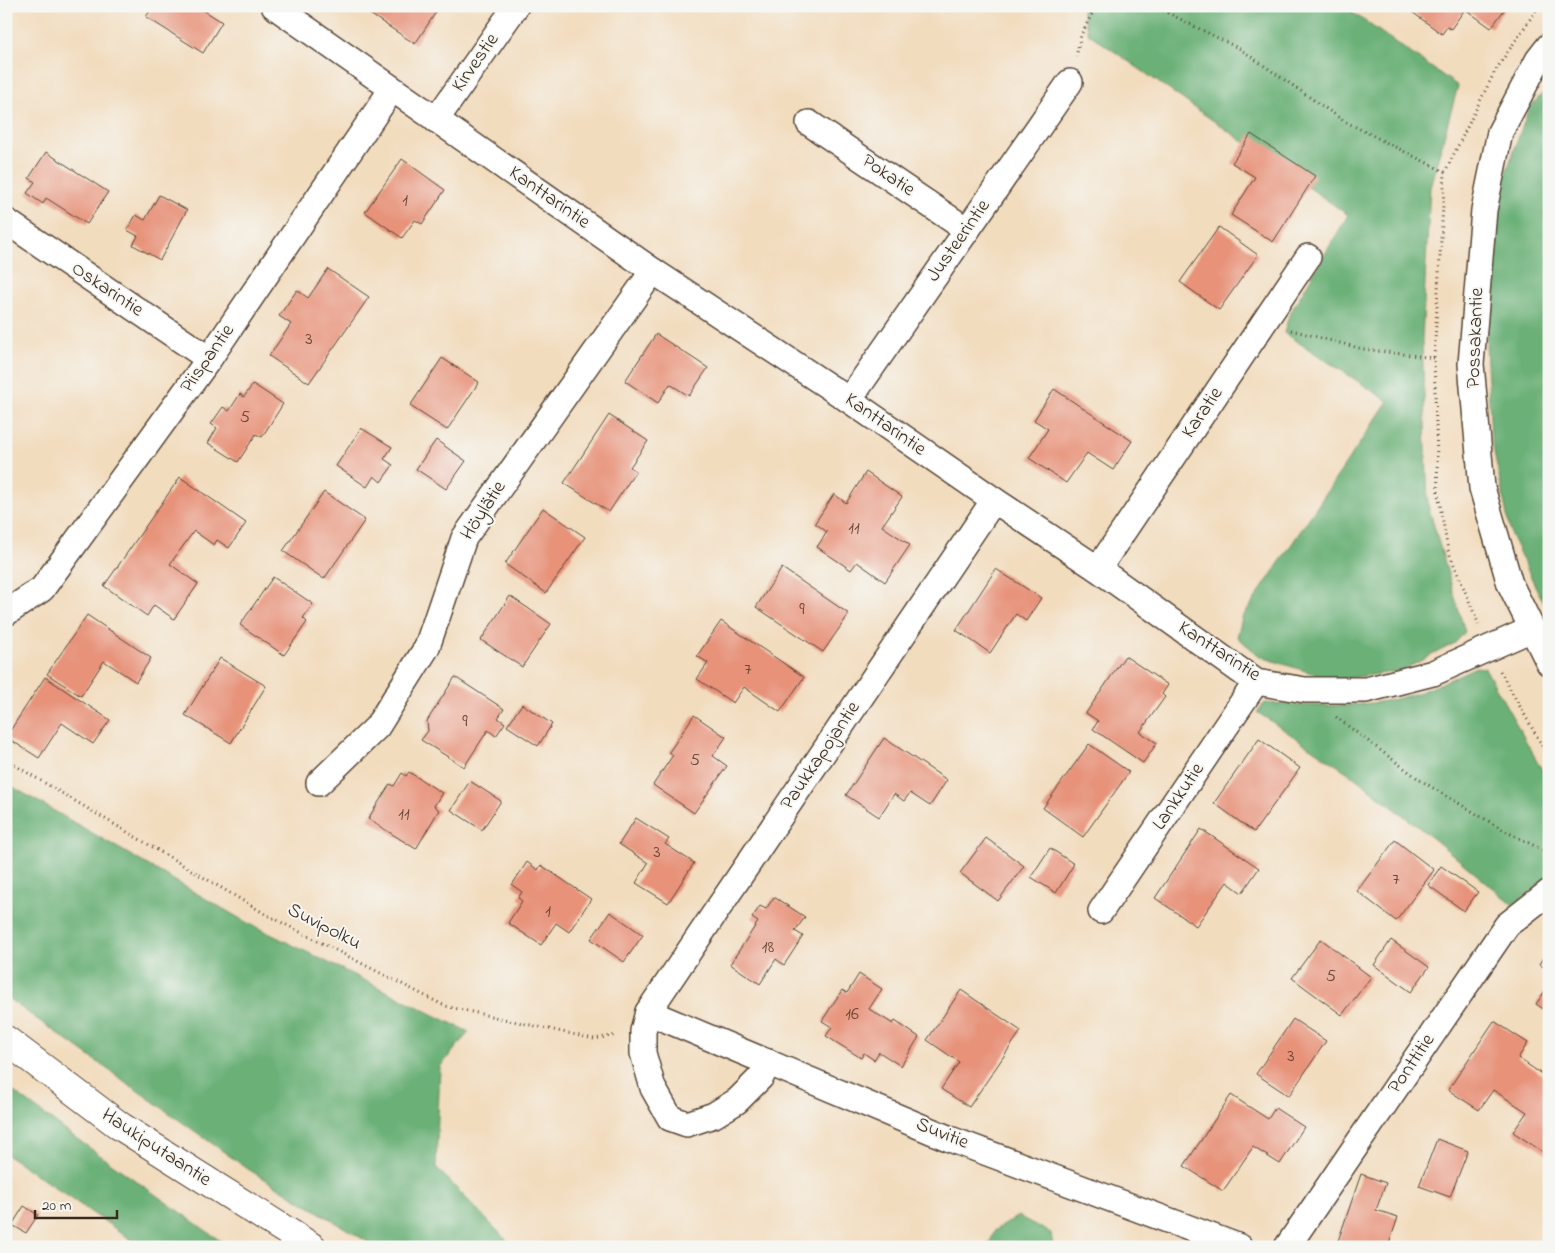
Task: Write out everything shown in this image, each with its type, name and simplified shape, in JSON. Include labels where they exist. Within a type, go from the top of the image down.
[{"type":"main road","name":"Haukiputaantie","points":[[6,1040],[120,1126],[312,1247]]},
{"type":"street","name":"Kanttarintie","points":[[274,6],[653,271],[849,400],[1098,569],[1256,682],[1305,690],[1366,690],[1434,673],[1532,629]]},
{"type":"street","name":"Kirvestie","points":[[436,120],[516,6]]},
{"type":"street","name":"Possakantie","points":[[1549,46],[1538,60],[1500,132],[1484,210],[1471,364],[1482,488],[1510,584],[1549,663]]},
{"type":"street","name":"Justeerintie","points":[[849,400],[1070,82]]},
{"type":"street","name":"Piispantie","points":[[6,613],[42,589],[209,359],[392,89]]},
{"type":"street","name":"Pokatie","points":[[809,123],[966,230]]},
{"type":"street","name":"Oskarintie","points":[[6,221],[209,359]]},
{"type":"street","name":"Karatie","points":[[1098,569],[1308,257]]},
{"type":"street","name":"Höylätie","points":[[319,783],[377,727],[427,647],[464,538],[653,271]]},
{"type":"street","name":"Paukkapojantie","points":[[648,1012],[994,500]]},
{"type":"street","name":"Lankkutie","points":[[1101,911],[1256,682]]},
{"type":"street","name":"Ponttitie","points":[[1287,1247],[1507,925],[1549,892]]},
{"type":"street","name":"Suvitie","points":[[648,1012],[950,1138],[1240,1247]]},
{"type":"street","points":[[648,1012],[643,1031],[643,1053],[653,1088],[670,1118],[688,1124],[714,1115],[737,1101],[761,1077],[769,1062]]},
{"type":"path","points":[[1070,82],[1081,36],[1096,6]]},
{"type":"path","points":[[1154,6],[1240,49],[1344,121],[1445,172],[1495,71],[1539,6]]},
{"type":"path","points":[[1264,323],[1363,349],[1434,358]]},
{"type":"path","points":[[1305,690],[1345,725],[1420,780],[1505,831],[1549,853]]},
{"type":"path","name":"Suvipolku","points":[[6,760],[267,914],[445,1006],[594,1039],[626,1034],[648,1012]]},
{"type":"green space","points":[[1081,6],[1343,6],[1458,86],[1430,187],[1422,340],[1428,505],[1465,632],[1455,643],[1401,671],[1334,680],[1261,657],[1237,637],[1242,618],[1388,401],[1284,333],[1289,315],[1348,215],[1088,33]]},
{"type":"green space","points":[[1549,92],[1549,611],[1511,535],[1491,437],[1486,345],[1502,184],[1529,108],[1543,93]]},
{"type":"green space","points":[[1476,667],[1485,668],[1549,782],[1549,878],[1513,905],[1435,840],[1350,774],[1257,712],[1265,703],[1324,706],[1363,704],[1401,698],[1420,692]]},
{"type":"green space","points":[[6,783],[246,922],[469,1032],[440,1067],[436,1167],[513,1247],[376,1247],[248,1169],[6,997]]},
{"type":"green space","points":[[6,1086],[229,1247],[142,1247],[6,1154]]},
{"type":"green space","points":[[1018,1216],[1051,1233],[1053,1247],[988,1247],[995,1230]]},
{"type":"building","points":[[153,6],[197,6],[222,22],[203,53],[146,17]]},
{"type":"building","points":[[371,6],[440,6],[415,44],[367,12]]},
{"type":"building","points":[[1416,6],[1507,6],[1491,28],[1465,9],[1451,29],[1447,27],[1442,34],[1412,12]]},
{"type":"building","points":[[1251,134],[1315,176],[1273,242],[1231,215],[1255,177],[1232,163]]},
{"type":"building","points":[[46,152],[108,192],[87,224],[46,198],[43,204],[27,193],[35,182],[29,178]]},
{"type":"building","points":[[402,159],[445,190],[422,224],[415,220],[402,238],[365,212]]},
{"type":"building","points":[[159,195],[187,210],[160,260],[133,245],[138,236],[127,230],[136,215],[145,220]]},
{"type":"building","points":[[1219,227],[1258,255],[1219,310],[1180,282]]},
{"type":"building","points":[[328,269],[369,297],[309,383],[269,356],[291,324],[279,316],[297,290],[308,298]]},
{"type":"building","points":[[656,334],[708,368],[689,396],[670,384],[658,403],[625,381]]},
{"type":"building","points":[[442,358],[479,382],[447,430],[410,406]]},
{"type":"building","points":[[253,384],[283,404],[262,437],[256,434],[238,462],[208,443],[217,428],[211,424],[223,407],[229,411],[240,394],[244,397]]},
{"type":"building","points":[[1054,389],[1132,441],[1113,470],[1087,453],[1066,483],[1029,458],[1048,429],[1034,420]]},
{"type":"building","points":[[609,415],[648,441],[630,467],[636,471],[609,512],[564,483]]},
{"type":"building","points":[[361,428],[392,447],[384,459],[393,465],[381,482],[374,476],[367,487],[336,466]]},
{"type":"building","points":[[436,440],[466,461],[446,489],[416,469]]},
{"type":"building","points":[[866,472],[902,497],[882,526],[910,545],[885,582],[857,562],[851,570],[817,547],[827,532],[815,523],[834,494],[846,503]]},
{"type":"building","points":[[180,477],[246,523],[229,548],[217,540],[214,545],[194,531],[170,564],[198,584],[174,619],[154,605],[147,616],[104,586]]},
{"type":"building","points":[[324,492],[365,520],[324,579],[283,551]]},
{"type":"building","points":[[543,508],[585,537],[546,593],[505,564]]},
{"type":"building","points":[[782,568],[849,614],[823,652],[756,607]]},
{"type":"building","points":[[996,569],[1041,598],[1026,621],[1016,614],[990,653],[956,630]]},
{"type":"building","points":[[273,577],[313,604],[303,618],[307,622],[284,655],[240,625]]},
{"type":"building","points":[[510,596],[551,624],[522,667],[481,640]]},
{"type":"building","points":[[87,615],[151,658],[136,682],[104,661],[81,696],[47,674]]},
{"type":"building","points":[[721,621],[804,677],[780,712],[744,687],[733,703],[697,679],[708,663],[697,656]]},
{"type":"building","points":[[1125,656],[1168,685],[1162,694],[1165,697],[1140,732],[1157,743],[1143,763],[1093,729],[1098,721],[1086,713]]},
{"type":"building","points":[[220,658],[266,686],[231,743],[185,715]]},
{"type":"building","points":[[45,677],[110,720],[93,744],[62,723],[39,758],[6,737]]},
{"type":"building","points":[[455,677],[504,709],[498,718],[505,723],[496,736],[488,730],[464,767],[421,740],[428,731],[427,721]]},
{"type":"building","points":[[522,704],[552,724],[538,746],[507,726]]},
{"type":"building","points":[[694,715],[726,737],[713,756],[727,766],[694,813],[653,785],[673,755],[669,752]]},
{"type":"building","points":[[884,738],[947,780],[930,806],[910,793],[904,801],[894,794],[879,817],[846,795]]},
{"type":"building","points":[[1259,739],[1300,768],[1254,832],[1214,803]]},
{"type":"building","points":[[1089,744],[1129,772],[1083,837],[1043,808]]},
{"type":"building","points":[[409,772],[442,793],[434,806],[439,810],[416,849],[368,819],[390,784],[394,786],[402,773],[406,776]]},
{"type":"building","points":[[470,781],[501,801],[482,830],[451,810]]},
{"type":"building","points":[[636,818],[669,839],[665,844],[694,863],[668,903],[636,883],[648,863],[619,844]]},
{"type":"building","points":[[1201,829],[1259,868],[1242,893],[1227,882],[1196,926],[1155,898]]},
{"type":"building","points":[[986,838],[1024,866],[998,901],[960,873]]},
{"type":"building","points":[[1395,840],[1434,870],[1396,921],[1357,891]]},
{"type":"building","points":[[1050,848],[1074,864],[1056,893],[1031,877]]},
{"type":"building","points":[[527,862],[538,870],[541,865],[591,899],[569,932],[556,923],[541,945],[508,923],[522,901],[518,898],[522,892],[512,885]]},
{"type":"building","points":[[1441,866],[1478,892],[1464,911],[1428,885]]},
{"type":"building","points":[[774,897],[805,917],[795,931],[803,936],[784,965],[776,959],[760,984],[730,964],[758,922],[752,918],[760,906],[766,909]]},
{"type":"building","points":[[610,912],[643,935],[624,962],[591,939]]},
{"type":"building","points":[[1321,939],[1371,977],[1342,1015],[1292,978]]},
{"type":"building","points":[[1391,940],[1429,967],[1411,992],[1374,965]]},
{"type":"building","points":[[1549,949],[1549,971],[1539,964]]},
{"type":"building","points":[[859,974],[882,989],[869,1009],[893,1024],[895,1021],[919,1037],[901,1066],[879,1052],[874,1060],[864,1053],[861,1058],[826,1036],[832,1027],[822,1021],[842,990],[847,993]]},
{"type":"building","points":[[1549,985],[1549,1013],[1536,1004]]},
{"type":"building","points":[[961,990],[1021,1031],[969,1107],[941,1089],[959,1062],[927,1040]]},
{"type":"building","points":[[1293,1019],[1326,1041],[1289,1096],[1256,1074]]},
{"type":"building","points":[[1494,1021],[1528,1043],[1518,1058],[1549,1079],[1549,1156],[1513,1132],[1527,1112],[1493,1090],[1479,1110],[1448,1090]]},
{"type":"building","points":[[1231,1095],[1268,1119],[1275,1108],[1304,1127],[1280,1164],[1253,1147],[1223,1191],[1184,1166]]},
{"type":"building","points":[[1437,1139],[1468,1151],[1450,1197],[1419,1186]]},
{"type":"building","points":[[1361,1174],[1386,1183],[1376,1210],[1398,1217],[1388,1247],[1357,1247],[1338,1241]]},
{"type":"building","points":[[24,1206],[38,1215],[26,1233],[12,1225]]}]
